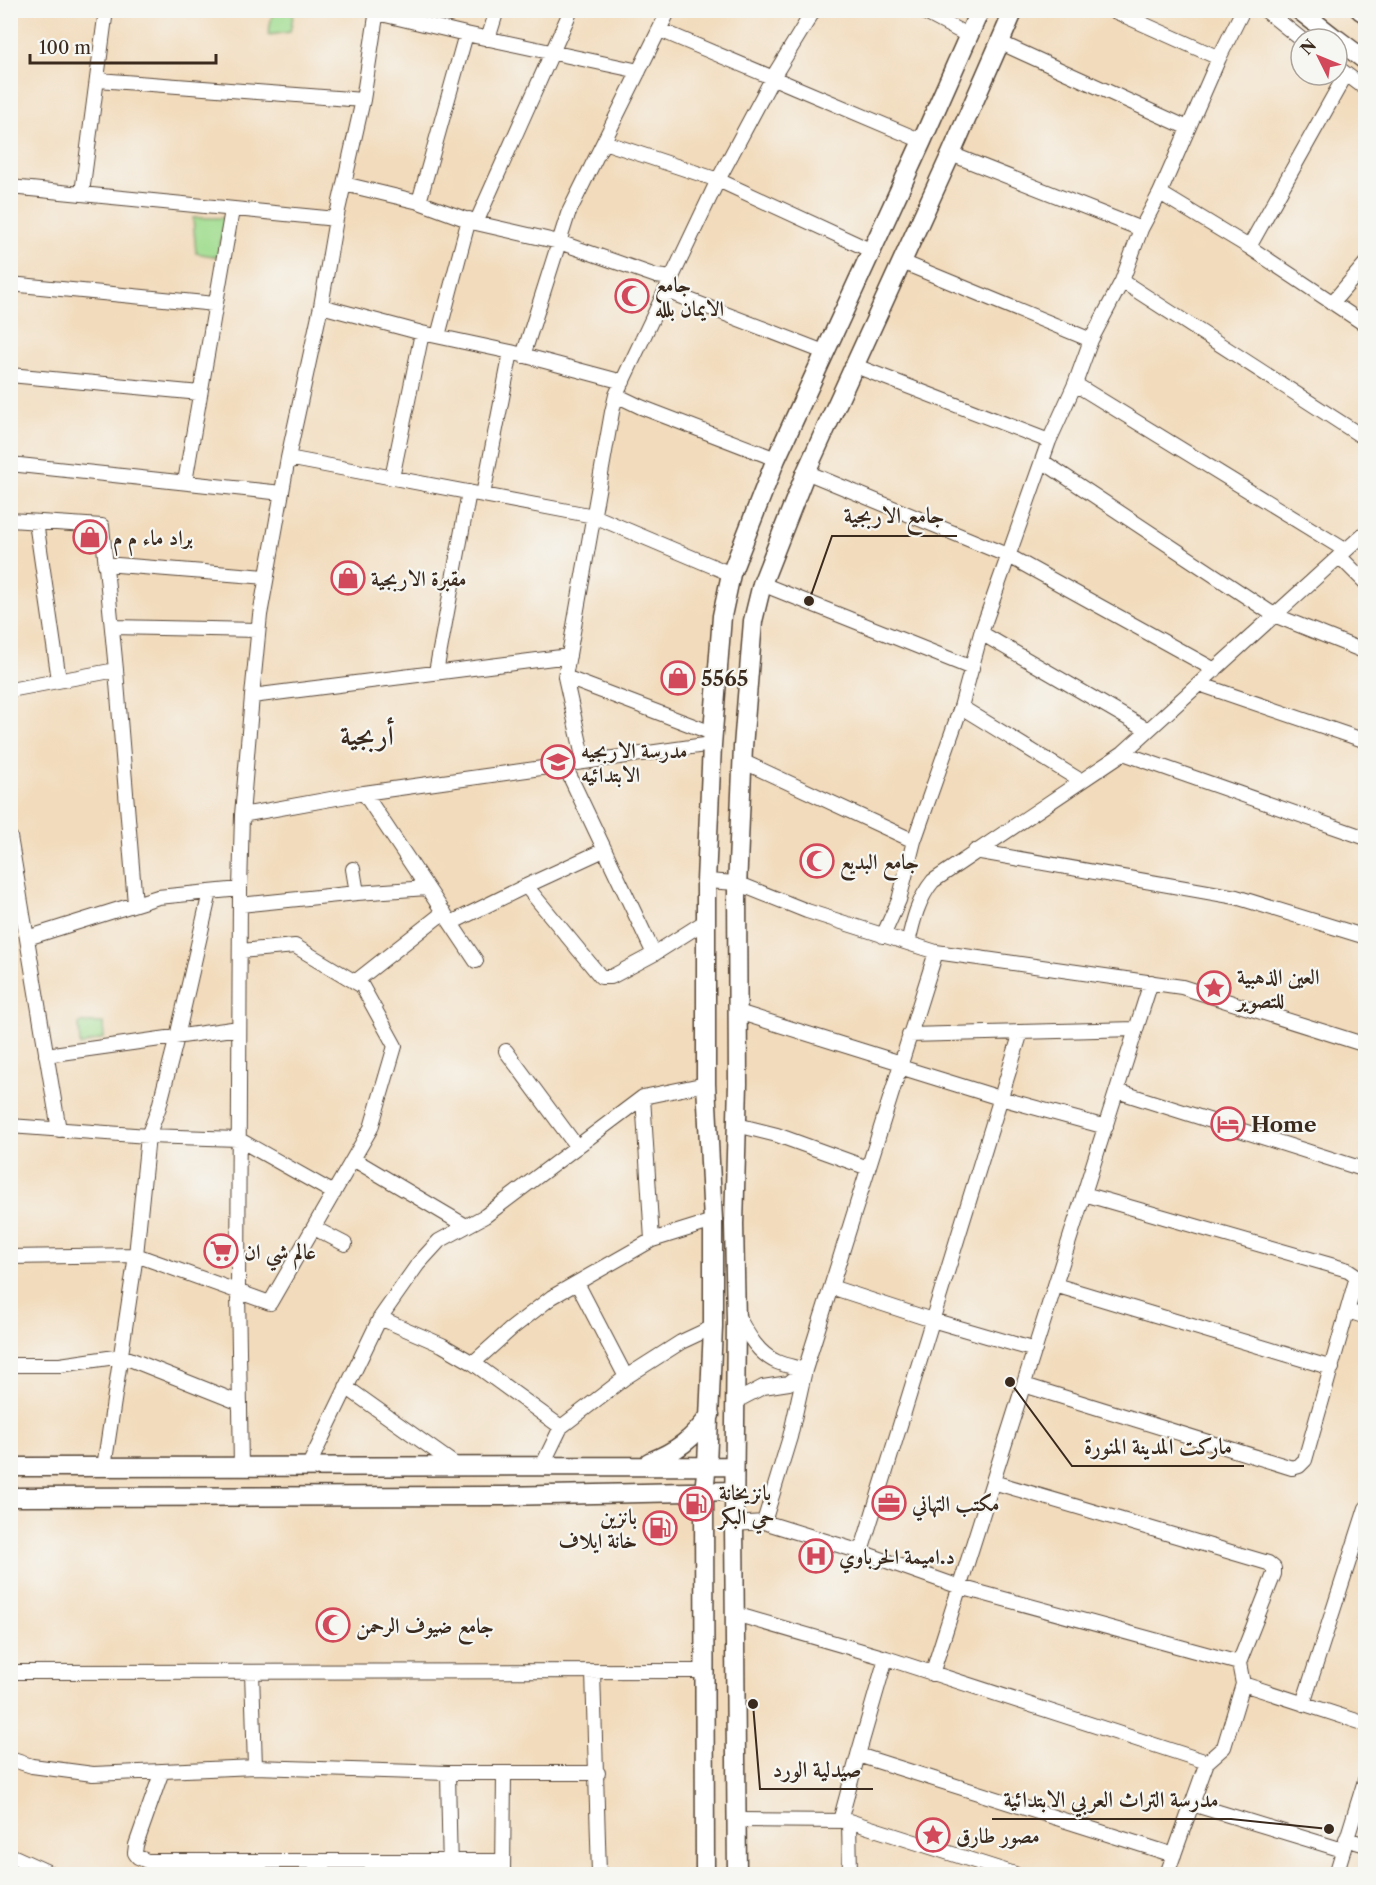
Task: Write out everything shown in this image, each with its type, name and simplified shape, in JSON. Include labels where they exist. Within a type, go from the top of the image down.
[{"type":"main road","points":[[705,1875],[704,1491],[710,1415],[713,1327],[713,1221],[706,1084],[706,881],[712,738],[722,616],[732,574],[776,459],[980,10]]},
{"type":"main road","points":[[736,1875],[734,1224],[738,1012],[737,883],[742,761],[753,621],[762,584],[806,472],[1014,10]]},
{"type":"main road","points":[[1299,10],[1321,27]]},
{"type":"main road","points":[[1360,10],[1365,14]]},
{"type":"main road","points":[[1349,48],[1365,61]]},
{"type":"main road","points":[[638,1466],[660,1458],[687,1442],[698,1432],[710,1415]]},
{"type":"main road","points":[[10,1467],[707,1464],[734,1466]]},
{"type":"main road","points":[[586,1466],[586,1494]]},
{"type":"main road","points":[[54,1467],[66,1473],[69,1481],[67,1490],[56,1497]]},
{"type":"main road","points":[[113,1467],[106,1482],[111,1494],[120,1497]]},
{"type":"main road","points":[[10,1497],[734,1491]]},
{"type":"main road","points":[[652,1493],[677,1497],[687,1502],[699,1520],[704,1549]]},
{"type":"main road","points":[[706,1802],[720,1813],[737,1820]]},
{"type":"street","points":[[82,193],[106,10]]},
{"type":"street","points":[[488,39],[497,10]]},
{"type":"street","points":[[438,336],[473,221],[571,10]]},
{"type":"street","points":[[483,495],[517,354],[568,214],[669,10]]},
{"type":"street","points":[[584,761],[565,677],[616,395],[718,180],[773,77],[814,10]]},
{"type":"street","points":[[920,10],[969,36]]},
{"type":"street","points":[[1112,10],[1219,58]]},
{"type":"street","points":[[883,936],[899,900],[914,841],[961,707],[981,633],[1049,441],[1075,384],[1091,340],[1122,281],[1141,229],[1160,193],[1219,58],[1243,10]]},
{"type":"street","points":[[1265,10],[1289,29]]},
{"type":"street","points":[[241,1467],[238,1292],[240,889],[242,815],[258,630],[288,458],[321,306],[336,219],[363,100],[377,12],[488,39],[639,71]]},
{"type":"street","points":[[660,30],[922,141]]},
{"type":"street","points":[[419,202],[466,34]]},
{"type":"street","points":[[1000,43],[1188,128]]},
{"type":"street","points":[[1349,76],[1365,89]]},
{"type":"street","points":[[98,80],[363,100]]},
{"type":"street","points":[[1249,247],[1333,87]]},
{"type":"street","points":[[604,142],[718,180],[872,251]]},
{"type":"street","points":[[951,154],[1141,229]]},
{"type":"street","points":[[344,184],[419,202],[473,221],[559,242],[656,276],[669,285],[824,352]]},
{"type":"street","points":[[10,187],[336,219]]},
{"type":"street","points":[[1160,193],[1249,247],[1365,326]]},
{"type":"street","points":[[185,482],[232,210]]},
{"type":"street","points":[[902,262],[1091,340]]},
{"type":"street","points":[[1332,303],[1365,263]]},
{"type":"street","points":[[1122,281],[1365,439]]},
{"type":"street","points":[[10,284],[215,304]]},
{"type":"street","points":[[321,306],[623,382]]},
{"type":"street","points":[[392,478],[422,333]]},
{"type":"street","points":[[853,365],[1049,441]]},
{"type":"street","points":[[10,375],[200,393]]},
{"type":"street","points":[[1075,384],[1342,553],[1365,583]]},
{"type":"street","points":[[616,395],[641,407],[776,459]]},
{"type":"street","points":[[288,458],[594,516],[732,574]]},
{"type":"street","points":[[1042,462],[1274,615],[1365,652]]},
{"type":"street","points":[[10,464],[282,493]]},
{"type":"street","points":[[806,472],[1009,556],[1215,670]]},
{"type":"street","points":[[436,672],[469,492]]},
{"type":"street","points":[[10,520],[102,526],[135,904]]},
{"type":"street","points":[[36,522],[59,680]]},
{"type":"street","points":[[908,943],[924,892],[933,881],[1123,753],[1365,532]]},
{"type":"street","points":[[105,564],[266,577]]},
{"type":"street","points":[[762,584],[972,668]]},
{"type":"street","points":[[112,627],[258,630]]},
{"type":"street","points":[[981,633],[1148,730]]},
{"type":"street","points":[[252,696],[569,656]]},
{"type":"street","points":[[10,690],[116,670]]},
{"type":"street","points":[[565,677],[712,738]]},
{"type":"street","points":[[1199,684],[1365,741]]},
{"type":"street","points":[[961,707],[1081,781]]},
{"type":"street","points":[[242,815],[364,793],[584,761],[712,738]]},
{"type":"street","points":[[1123,753],[1365,838]]},
{"type":"street","points":[[742,761],[914,841]]},
{"type":"street","points":[[564,764],[654,954]]},
{"type":"street","points":[[364,793],[476,961]]},
{"type":"street","points":[[10,837],[59,1130]]},
{"type":"street","points":[[355,982],[447,918],[526,886],[604,849]]},
{"type":"street","points":[[975,851],[1236,897],[1365,937]]},
{"type":"street","points":[[353,869],[357,893]]},
{"type":"street","points":[[706,881],[737,883],[807,911],[936,952],[1182,987],[1365,1045]]},
{"type":"street","points":[[526,886],[601,977],[611,977],[654,954],[706,921]]},
{"type":"street","points":[[240,905],[427,888]]},
{"type":"street","points":[[27,938],[158,897],[240,889]]},
{"type":"street","points":[[113,1467],[122,1356],[136,1256],[148,1136],[159,1107],[177,1037],[210,892]]},
{"type":"street","points":[[10,1257],[136,1256],[270,1303],[371,1128],[395,1046],[362,986],[295,946],[240,951]]},
{"type":"street","points":[[764,1522],[790,1437],[805,1370],[936,952]]},
{"type":"street","points":[[932,1674],[1151,982]]},
{"type":"street","points":[[738,1012],[1000,1098],[1106,1127]]},
{"type":"street","points":[[46,1055],[239,1028]]},
{"type":"street","points":[[909,1035],[1136,1029]]},
{"type":"street","points":[[861,1552],[1021,1032]]},
{"type":"street","points":[[506,1051],[577,1147]]},
{"type":"street","points":[[308,1467],[380,1318],[418,1264],[439,1241],[485,1216],[643,1097],[706,1084]]},
{"type":"street","points":[[1117,1091],[1365,1170]]},
{"type":"street","points":[[643,1097],[652,1240]]},
{"type":"street","points":[[737,1125],[777,1135],[868,1168]]},
{"type":"street","points":[[10,1126],[148,1136],[238,1139],[334,1193]]},
{"type":"street","points":[[353,1159],[466,1226]]},
{"type":"street","points":[[1024,1385],[1292,1468],[1299,1466],[1305,1460],[1348,1311],[1356,1280],[1354,1274],[1348,1270],[1084,1194]]},
{"type":"street","points":[[473,1363],[552,1297],[652,1240],[713,1221]]},
{"type":"street","points":[[314,1228],[345,1244]]},
{"type":"street","points":[[577,1283],[626,1377]]},
{"type":"street","points":[[1055,1285],[1332,1368]]},
{"type":"street","points":[[831,1287],[1035,1350]]},
{"type":"street","points":[[1348,1311],[1365,1317]]},
{"type":"street","points":[[736,1313],[750,1340],[769,1358],[780,1364],[805,1370]]},
{"type":"street","points":[[380,1318],[442,1345],[473,1363],[561,1427]]},
{"type":"street","points":[[542,1466],[561,1427],[626,1377],[681,1342],[713,1327]]},
{"type":"street","points":[[10,1365],[60,1365],[122,1356],[240,1404]]},
{"type":"street","points":[[735,1406],[742,1398],[763,1387],[789,1383],[805,1370]]},
{"type":"street","points":[[346,1388],[457,1466]]},
{"type":"street","points":[[993,1482],[1268,1563],[1274,1568],[1274,1574],[1239,1663],[1243,1684],[1224,1747],[1207,1762],[1167,1875]]},
{"type":"street","points":[[1303,1704],[1365,1508]]},
{"type":"street","points":[[734,1524],[764,1522],[861,1552],[960,1587],[1239,1663]]},
{"type":"street","points":[[735,1614],[886,1658],[1207,1762]]},
{"type":"street","points":[[850,1875],[844,1821],[858,1755],[886,1658]]},
{"type":"street","points":[[10,1672],[705,1671]]},
{"type":"street","points":[[252,1672],[255,1767]]},
{"type":"street","points":[[593,1672],[598,1773],[599,1875]]},
{"type":"street","points":[[1243,1684],[1365,1724]]},
{"type":"street","points":[[858,1755],[1174,1856]]},
{"type":"street","points":[[10,1759],[32,1766],[93,1774],[255,1767],[448,1773],[598,1773]]},
{"type":"street","points":[[162,1771],[135,1853],[138,1857],[159,1868],[252,1860],[343,1860],[450,1868],[503,1868],[504,1773]]},
{"type":"street","points":[[448,1773],[450,1868]]},
{"type":"street","points":[[1336,1875],[1365,1777]]},
{"type":"street","points":[[1192,1804],[1345,1844],[1365,1845]]},
{"type":"street","points":[[737,1820],[844,1821],[1015,1875]]},
{"type":"street","points":[[10,1855],[52,1875]]},
{"type":"street","points":[[252,1860],[252,1875]]},
{"type":"street","points":[[343,1860],[343,1875]]},
{"type":"green space","points":[[273,11],[294,11],[290,32],[268,35]]},
{"type":"green space","points":[[193,218],[225,218],[218,257],[196,253]]},
{"type":"green space","points":[[79,1023],[103,1023],[104,1038],[80,1046]]},
{"type":"place","name":"جامع الايمان بلله","points":[[632,296]]},
{"type":"place","name":"براد ماء م م","points":[[90,537]]},
{"type":"place","name":"مقبرة الاربجية","points":[[348,578]]},
{"type":"place","name":"جامع الاربجية","points":[[809,601]]},
{"type":"place","name":"5565","points":[[678,678]]},
{"type":"place","name":"مدرسة الاربجيه الابتدائيه","points":[[558,762]]},
{"type":"place","name":"جامع البديع","points":[[817,861]]},
{"type":"place","name":"العين الذهبية للتصوير","points":[[1214,988]]},
{"type":"place","name":"Home","points":[[1228,1124]]},
{"type":"place","name":"عالم شي ان","points":[[221,1251]]},
{"type":"place","name":"ماركت المدينة المنورة","points":[[1010,1382]]},
{"type":"place","name":"مكتب التهاني","points":[[889,1503]]},
{"type":"place","name":"بانزيخانة حي البكر","points":[[696,1504]]},
{"type":"place","name":"بانزين خانة ايلاف","points":[[660,1528]]},
{"type":"place","name":"د.اميمة الحرباوي","points":[[816,1556]]},
{"type":"place","name":"جامع ضيوف الرحمن","points":[[333,1625]]},
{"type":"place","name":"صيدلية الورد","points":[[753,1704]]},
{"type":"place","name":"مدرسة التراث العربي الابتدائية","points":[[1329,1829]]},
{"type":"place","name":"مصور طارق","points":[[933,1835]]},
{"type":"district","name":"أربجية","points":[[367,735]]}]
